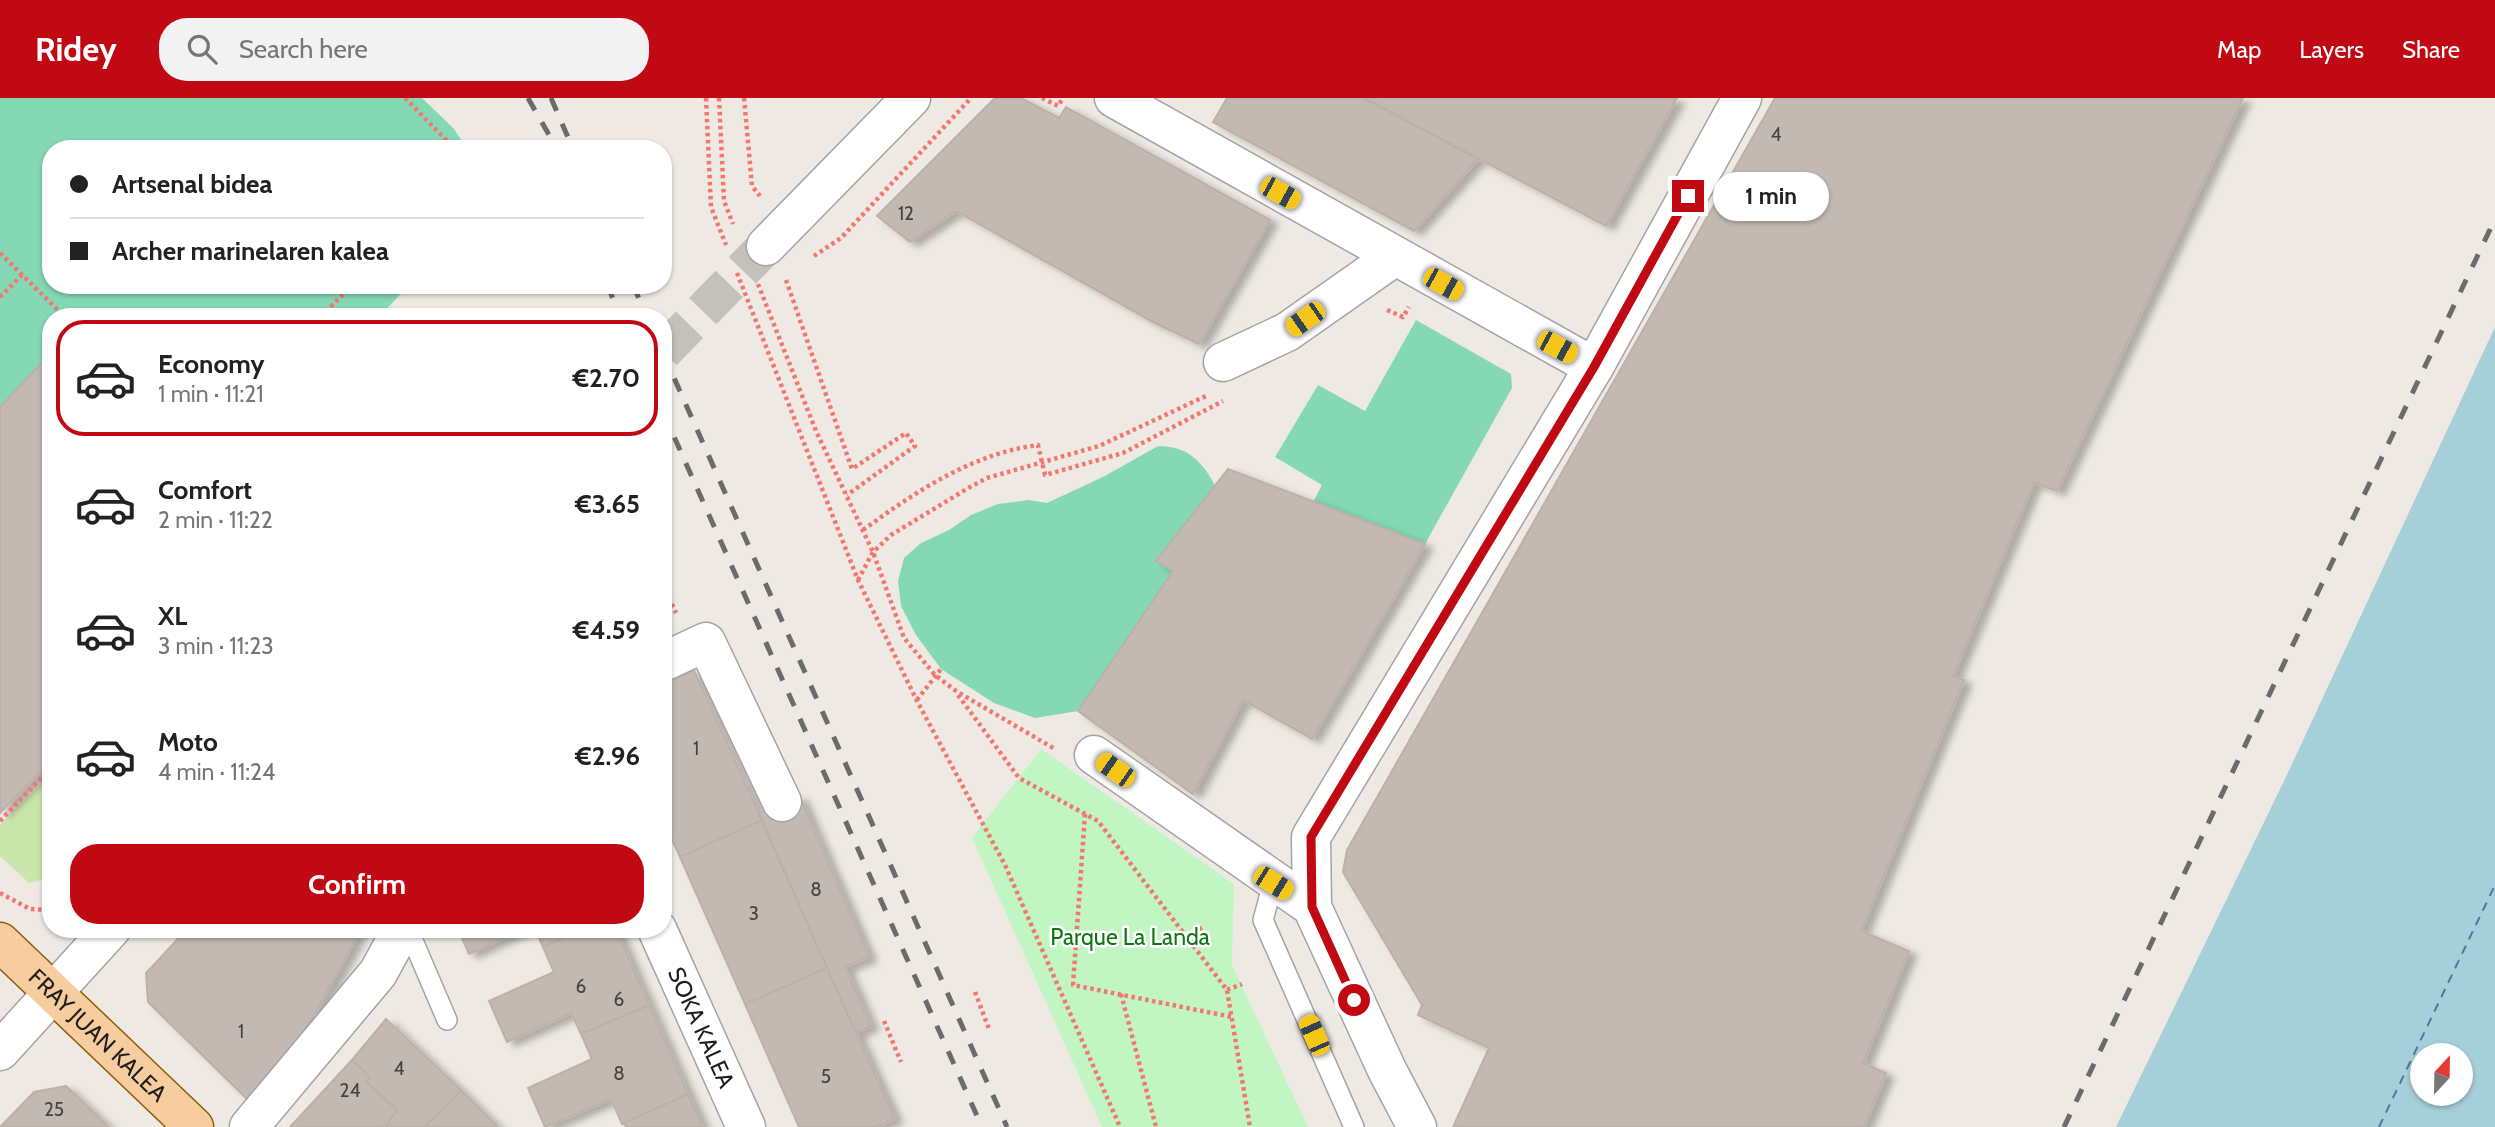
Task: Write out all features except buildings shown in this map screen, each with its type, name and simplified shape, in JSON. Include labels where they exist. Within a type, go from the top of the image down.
[{"type":"main road","name":"FRAY JUAN KALEA","points":[[0,942],[194,1127]]},
{"type":"street","points":[[750,259],[911,98]]},
{"type":"street","points":[[1114,98],[1594,367]]},
{"type":"street","points":[[1418,1127],[1387,1070],[1312,907],[1311,837],[1594,367],[1742,98]]},
{"type":"street","points":[[1222,384],[1287,332],[1394,257]]},
{"type":"street","points":[[672,658],[706,642],[782,802]]},
{"type":"street","points":[[1094,755],[1273,883],[1312,907]]},
{"type":"street","points":[[0,1051],[103,938]]},
{"type":"street","points":[[249,1127],[378,973],[397,938]]},
{"type":"street","name":"SOKA KALEA","points":[[661,938],[747,1127]]},
{"type":"lane","points":[[1273,883],[1263,920],[1354,1127]]},
{"type":"lane","points":[[412,938],[447,1020]]},
{"type":"path","points":[[405,98],[446,140]]},
{"type":"path","points":[[706,98],[711,207],[750,259],[816,431],[873,552],[904,638],[935,674],[956,691],[1056,750]]},
{"type":"path","points":[[719,98],[723,201],[734,225]]},
{"type":"path","points":[[744,98],[752,186],[760,197]]},
{"type":"path","points":[[806,261],[841,239],[971,98]]},
{"type":"path","points":[[1042,98],[1058,106],[1063,98]]},
{"type":"path","points":[[0,253],[56,308]]},
{"type":"path","points":[[736,270],[858,580],[917,701],[1005,865],[1120,1127]]},
{"type":"path","points":[[0,297],[22,275]]},
{"type":"path","points":[[777,284],[785,275],[852,469],[906,433],[915,446],[846,495]]},
{"type":"path","points":[[330,308],[343,294]]},
{"type":"path","points":[[1376,313],[1387,310],[1403,317],[1414,298]]},
{"type":"path","points":[[1399,300],[1422,312]]},
{"type":"path","points":[[858,580],[873,552],[891,535],[970,487],[988,478],[1099,446],[1222,384]]},
{"type":"path","points":[[863,530],[903,501],[975,460],[1011,448],[1038,445],[1045,475],[1123,453],[1222,384]]},
{"type":"path","points":[[917,701],[941,668]]},
{"type":"path","points":[[956,691],[1019,778],[1098,821],[1227,990],[1250,1127]]},
{"type":"path","points":[[0,821],[42,777]]},
{"type":"path","points":[[1085,814],[1073,985],[1232,1017]]},
{"type":"path","points":[[0,893],[30,909],[42,910]]},
{"type":"path","points":[[1188,938],[1202,927]]},
{"type":"path","points":[[1227,990],[1242,984]]},
{"type":"path","points":[[975,992],[989,1029]]},
{"type":"path","points":[[1121,995],[1156,1127]]},
{"type":"path","points":[[884,1021],[901,1062]]},
{"type":"green space","points":[[0,98],[422,98],[454,129],[461,140],[42,140],[42,294],[401,294],[387,308],[42,308],[42,770],[0,813]]},
{"type":"green space","points":[[1416,320],[1511,374],[1512,388],[1425,544],[1312,504],[1322,485],[1275,457],[1318,385],[1365,411]]},
{"type":"green space","points":[[1158,446],[1177,449],[1192,456],[1215,485],[1156,561],[1173,571],[1078,711],[1035,718],[994,703],[941,669],[916,635],[901,606],[898,581],[904,558],[921,543],[949,530],[971,515],[998,504],[1029,500],[1047,503],[1103,477]]},
{"type":"green space","name":"Parque La Landa","points":[[1041,749],[1234,884],[1232,965],[1308,1127],[1102,1127],[972,838]]},
{"type":"green space","points":[[42,782],[42,880],[29,883],[0,856],[0,825]]},
{"type":"water","points":[[2495,327],[2495,1127],[2116,1127],[2285,779]]},
{"type":"ferry route","points":[[2379,1127],[2495,885]]},
{"type":"tunnel","points":[[672,343],[766,246]]},
{"type":"railway","points":[[528,98],[552,140]]},
{"type":"railway","points":[[551,98],[569,140]]},
{"type":"railway","points":[[2064,1127],[2495,219]]},
{"type":"railway","points":[[611,294],[617,308]]},
{"type":"railway","points":[[637,294],[643,308]]},
{"type":"railway","points":[[672,373],[1007,1127]]},
{"type":"railway","points":[[672,432],[982,1127]]},
{"type":"route","points":[[1354,1000],[1312,907],[1311,837],[1594,367],[1688,196]]}]
